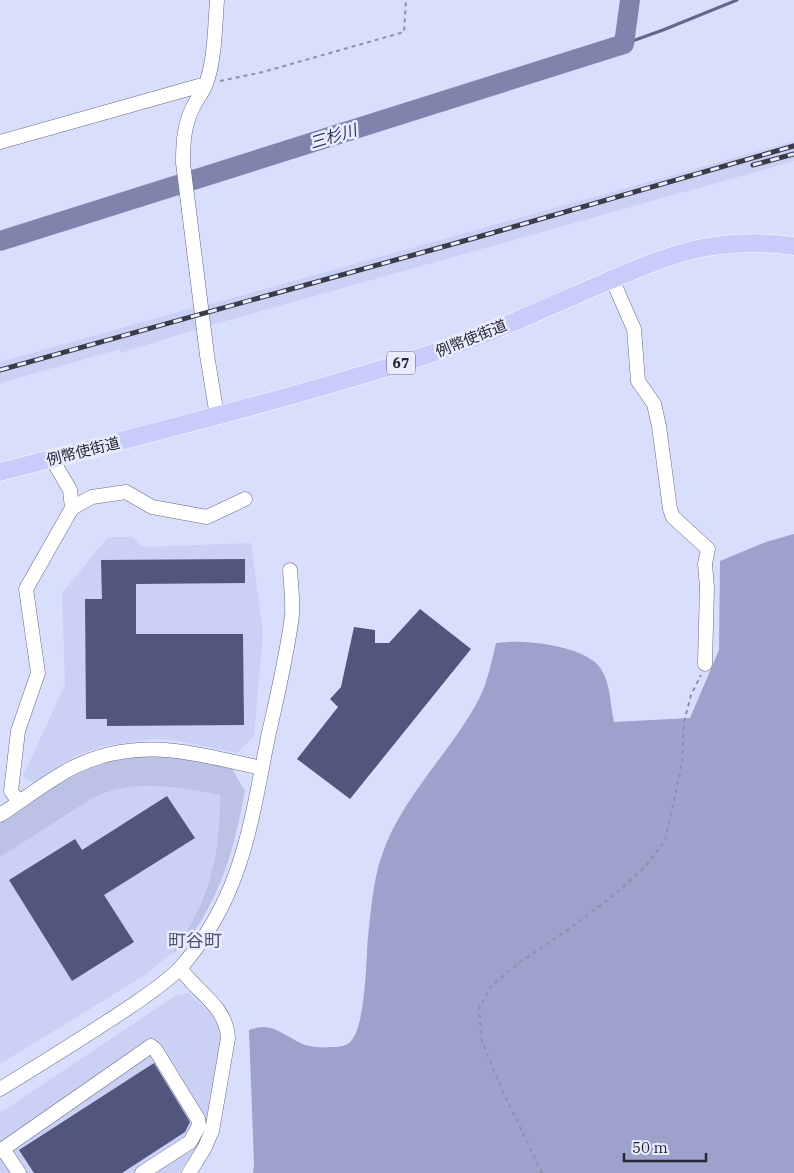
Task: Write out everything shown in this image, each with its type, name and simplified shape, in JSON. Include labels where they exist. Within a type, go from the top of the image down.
[{"type":"main road","name":"例幣使街道","points":[[0,472],[217,416],[358,377],[429,355],[665,258],[703,248],[735,244],[794,246]]},
{"type":"street","points":[[217,0],[213,48],[206,84],[192,108],[186,124],[183,142],[184,168],[207,355],[217,416]]},
{"type":"street","points":[[0,142],[206,84]]},
{"type":"street","points":[[612,279],[621,295],[634,329],[638,381],[654,404],[659,426],[670,509],[673,517],[708,549],[705,564],[707,587],[705,664]]},
{"type":"street","points":[[52,459],[70,490],[72,508]]},
{"type":"street","points":[[19,802],[11,791],[18,731],[38,672],[26,589],[72,508],[92,497],[126,492],[152,506],[206,517],[245,499]]},
{"type":"street","points":[[0,1089],[114,1018],[157,988],[180,968],[214,923],[228,897],[238,872],[252,819],[287,646],[292,613],[290,570]]},
{"type":"street","points":[[0,815],[74,767],[97,758],[132,749],[152,748],[180,752],[262,768]]},
{"type":"street","points":[[180,968],[222,1013],[227,1027],[228,1038],[212,1132],[189,1173]]},
{"type":"street","points":[[19,1173],[2,1150],[150,1046],[155,1049],[198,1119],[199,1126],[190,1142],[142,1173]]},
{"type":"path","points":[[206,84],[263,72],[404,32],[406,0]]},
{"type":"path","points":[[542,1173],[501,1088],[482,1041],[479,1009],[491,986],[519,962],[569,929],[614,895],[644,868],[665,842],[682,763],[684,722],[705,664]]},
{"type":"shaded area","points":[[794,141],[794,161],[208,326],[204,306]]},
{"type":"shaded area","points":[[196,307],[198,329],[120,353],[120,349],[0,383],[0,362]]},
{"type":"shaded area","points":[[794,534],[794,1173],[253,1173],[249,1030],[261,1027],[269,1028],[279,1031],[305,1045],[315,1047],[338,1047],[349,1043],[355,1036],[362,1010],[371,906],[376,875],[382,855],[390,834],[401,814],[467,720],[478,701],[487,680],[496,643],[536,643],[568,649],[582,654],[593,661],[601,669],[607,681],[614,722],[690,718],[719,650],[720,561],[766,542]]},
{"type":"shaded area","points":[[108,537],[132,537],[142,547],[251,543],[263,632],[254,736],[237,753],[174,740],[153,739],[103,746],[75,756],[34,783],[23,776],[65,685],[62,593]]},
{"type":"shaded area","points":[[136,757],[175,757],[232,769],[245,791],[234,840],[219,885],[194,932],[172,954],[192,923],[207,889],[215,858],[219,827],[220,795],[157,786],[141,786],[110,791],[94,797],[0,857],[0,823],[50,790],[76,775],[109,762]]},
{"type":"shaded area","points":[[131,782],[223,790],[222,845],[209,893],[182,944],[147,974],[0,1064],[0,854],[98,793]]},
{"type":"shaded area","points":[[189,993],[213,1015],[219,1027],[221,1041],[207,1123],[199,1143],[179,1173],[0,1173],[0,1113],[176,995]]},
{"type":"building","points":[[245,559],[245,583],[136,584],[136,634],[243,634],[244,725],[107,726],[107,719],[86,719],[85,599],[102,599],[101,560]]},
{"type":"building","points":[[420,609],[471,649],[350,799],[297,759],[338,707],[330,699],[341,687],[354,627],[375,630],[375,643],[389,643]]},
{"type":"building","points":[[167,796],[195,838],[104,895],[134,942],[72,981],[9,880],[75,839],[82,850]]},
{"type":"building","points":[[154,1063],[190,1122],[185,1132],[122,1173],[34,1173],[19,1150]]},
{"type":"waterway","name":"三杉川","points":[[0,241],[624,44],[630,0]]},
{"type":"waterway","points":[[624,44],[737,0]]},
{"type":"railway","points":[[0,370],[478,237],[794,146]]},
{"type":"railway","points":[[753,165],[794,154]]},
{"type":"district","name":"町谷町","points":[[195,940]]}]
